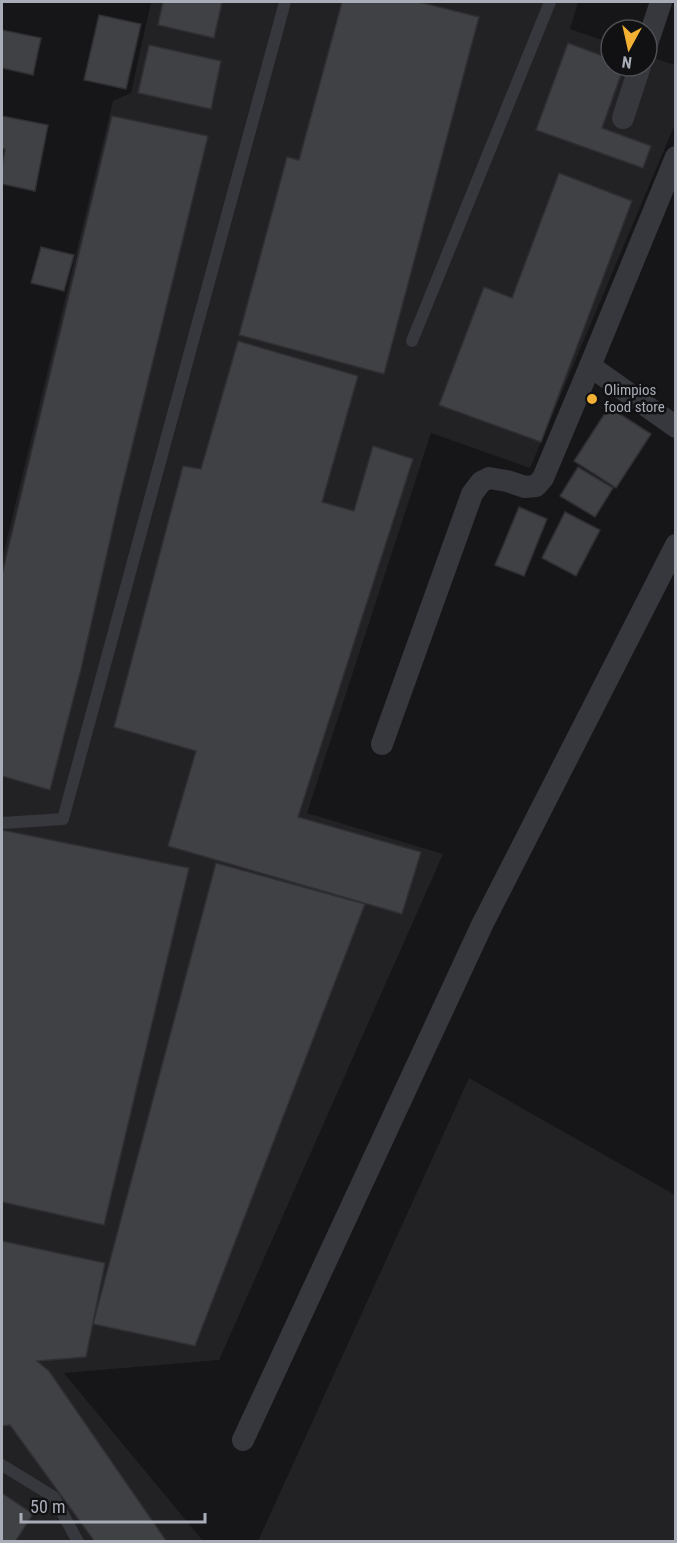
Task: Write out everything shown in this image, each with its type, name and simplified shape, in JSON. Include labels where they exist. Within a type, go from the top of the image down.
[{"type":"street","points":[[656,18],[661,2]]},
{"type":"street","points":[[623,118],[636,78]]},
{"type":"street","points":[[382,744],[472,494],[481,482],[489,477],[525,488],[536,486],[543,478],[675,158]]},
{"type":"street","points":[[590,366],[675,427]]},
{"type":"street","points":[[243,1440],[482,925],[675,545]]},
{"type":"lane","points":[[2,823],[63,819],[285,2]]},
{"type":"lane","points":[[412,341],[550,2]]},
{"type":"lane","points":[[2,1465],[54,1497],[78,1542]]},
{"type":"shaded area","points":[[151,2],[578,2],[570,29],[599,39],[599,78],[659,78],[659,60],[675,65],[675,124],[530,468],[431,433],[307,813],[443,854],[219,1360],[64,1373],[203,1541],[2,1542],[2,559],[113,101],[131,93]]},
{"type":"shaded area","points":[[469,1078],[675,1195],[675,1541],[258,1541]]},
{"type":"building","points":[[163,2],[222,2],[214,38],[158,25]]},
{"type":"building","points":[[342,2],[419,2],[479,17],[384,374],[239,335],[287,157],[299,160]]},
{"type":"building","points":[[99,15],[141,24],[126,89],[84,80]]},
{"type":"building","points":[[2,30],[41,38],[33,75],[2,68]]},
{"type":"building","points":[[568,43],[599,55],[599,78],[620,78],[602,128],[651,146],[643,168],[536,130]]},
{"type":"building","points":[[149,45],[221,61],[211,109],[138,93]]},
{"type":"building","points":[[2,116],[48,125],[35,191],[2,184],[5,149],[2,149]]},
{"type":"building","points":[[112,116],[208,136],[50,790],[2,776],[2,574]]},
{"type":"building","points":[[559,173],[632,201],[541,442],[439,405],[484,287],[512,298]]},
{"type":"building","points":[[41,247],[74,255],[64,291],[31,283]]},
{"type":"building","points":[[238,341],[358,376],[322,502],[354,511],[373,446],[413,459],[298,817],[421,852],[402,914],[168,846],[196,751],[114,727],[183,466],[201,469]]},
{"type":"building","points":[[609,407],[651,434],[616,488],[574,461]]},
{"type":"building","points":[[578,467],[613,488],[595,517],[560,496]]},
{"type":"building","points":[[519,507],[547,519],[524,576],[495,565]]},
{"type":"building","points":[[565,512],[600,530],[576,576],[542,558]]},
{"type":"building","points":[[2,830],[189,868],[104,1225],[2,1202]]},
{"type":"building","points":[[216,863],[365,904],[195,1346],[93,1324]]},
{"type":"building","points":[[2,1241],[105,1263],[86,1357],[37,1361],[49,1371],[167,1542],[95,1542],[10,1425],[2,1426]]},
{"type":"building","points":[[2,1493],[33,1514],[15,1542],[2,1542]]},
{"type":"place","name":"Olimpios food store","points":[[592,399]]}]
